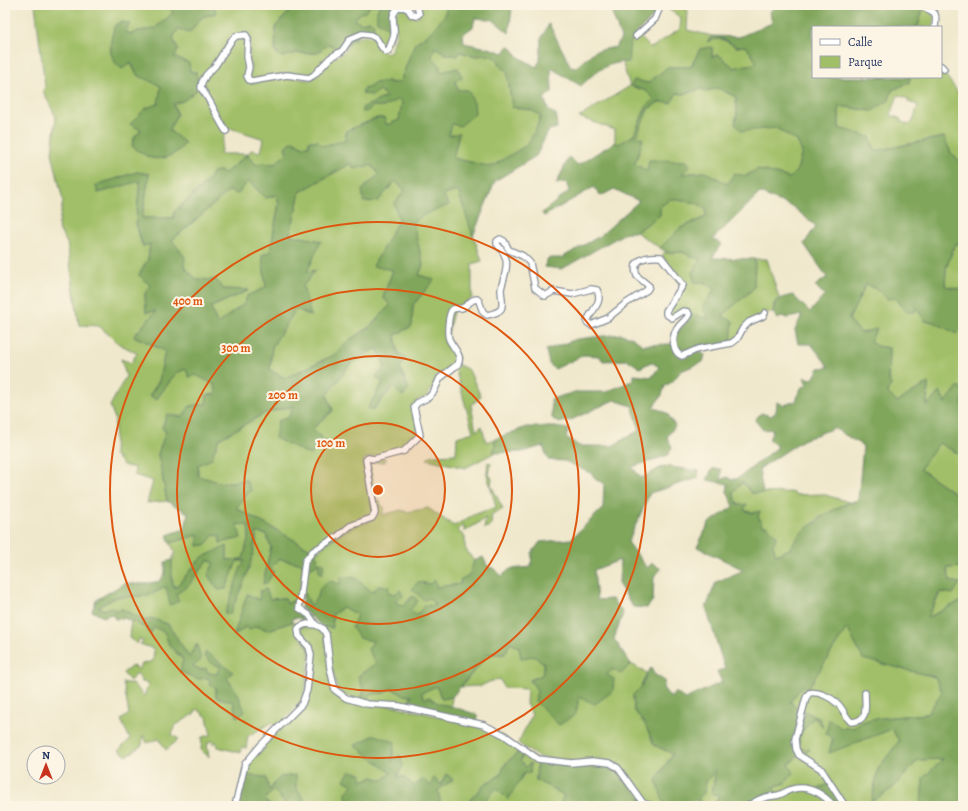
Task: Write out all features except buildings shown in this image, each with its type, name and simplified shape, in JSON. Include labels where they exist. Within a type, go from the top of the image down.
[{"type":"street","points":[[226,131],[218,119],[209,98],[201,88],[202,82],[206,75],[215,66],[236,36],[246,35],[248,39],[246,57],[249,67],[247,76],[248,80],[272,79],[287,75],[309,78],[314,75],[330,58],[342,51],[350,39],[355,36],[362,34],[370,35],[376,38],[386,52],[389,50],[394,35],[393,16],[396,10],[401,6],[408,9],[412,15],[416,16],[419,14],[417,5]]},
{"type":"street","points":[[636,36],[655,19],[659,9],[664,5]]},
{"type":"street","points":[[920,5],[934,12],[937,17],[935,26]]},
{"type":"street","points":[[316,625],[309,615],[299,608],[305,561],[313,551],[338,536],[350,526],[372,518],[375,513],[366,460],[368,458],[374,459],[404,451],[420,435],[414,407],[417,403],[430,397],[440,378],[460,361],[460,357],[448,338],[449,314],[451,310],[462,307],[473,299],[480,301],[483,312],[487,315],[495,313],[501,309],[501,289],[506,270],[506,260],[503,251],[497,244],[497,241],[504,241],[509,250],[527,259],[530,263],[535,288],[544,296],[554,291],[572,294],[591,289],[597,290],[599,296],[597,305],[587,322],[591,324],[608,318],[625,304],[647,290],[649,286],[648,284],[637,276],[635,268],[636,264],[641,259],[662,257],[683,285],[666,311],[666,314],[672,318],[683,311],[688,312],[688,317],[677,328],[675,334],[674,344],[676,352],[682,356],[698,350],[734,342],[743,328],[750,322],[763,316],[765,313]]},
{"type":"street","points":[[235,806],[245,764],[260,745],[302,704],[307,690],[311,655],[309,647],[299,636],[298,629],[307,624],[316,625],[322,628],[326,634],[330,668],[335,690],[346,698],[367,704],[398,706],[484,725],[504,735],[538,759],[571,763],[592,761],[610,763],[618,768],[643,803],[653,806]]},
{"type":"street","points":[[845,806],[821,769],[799,755],[796,749],[796,739],[806,698],[809,693],[814,692],[829,697],[838,704],[851,722],[858,722],[863,718],[866,709],[865,693]]},
{"type":"street","points":[[747,806],[766,797],[777,796],[792,789],[809,788],[818,792],[834,806]]},
{"type":"green space","points":[[35,5],[175,5],[171,8],[173,13],[154,29],[138,31],[132,34],[125,32],[130,23],[121,22],[115,25],[111,43],[111,54],[113,59],[122,69],[130,62],[137,75],[161,86],[159,104],[146,108],[130,124],[141,130],[134,138],[132,146],[144,154],[157,159],[175,153],[185,143],[169,130],[177,114],[173,103],[183,101],[199,88],[196,72],[190,72],[189,63],[174,58],[178,50],[173,38],[178,29],[189,33],[202,17],[216,13],[214,5],[305,5],[290,11],[276,26],[275,52],[282,57],[297,53],[317,53],[328,43],[341,50],[329,57],[309,77],[287,73],[253,80],[250,79],[249,76],[250,38],[247,34],[236,34],[230,40],[214,65],[200,81],[200,88],[225,133],[220,154],[248,154],[225,173],[219,171],[212,173],[208,181],[174,212],[174,218],[142,218],[149,174],[137,172],[96,185],[99,193],[140,180],[136,223],[142,246],[150,244],[148,259],[139,275],[151,286],[145,293],[146,312],[156,311],[134,336],[165,351],[159,381],[150,395],[156,400],[176,373],[186,369],[189,377],[196,375],[215,384],[216,394],[207,395],[206,404],[190,406],[183,417],[167,415],[162,428],[166,431],[158,454],[167,501],[147,503],[153,481],[134,475],[135,468],[123,465],[114,454],[115,419],[110,406],[126,376],[121,359],[131,363],[137,353],[119,344],[99,326],[79,325],[67,243],[58,228],[63,201],[52,153],[56,117],[43,91],[45,86]]},
{"type":"green space","points":[[175,5],[214,5],[216,13],[202,17],[189,33],[178,29],[173,38],[178,50],[174,57],[189,63],[190,72],[196,72],[199,88],[183,101],[173,104],[177,114],[169,130],[185,143],[175,153],[157,159],[144,154],[132,146],[134,138],[141,130],[130,124],[146,108],[158,104],[161,86],[137,75],[131,62],[122,69],[113,59],[111,54],[111,43],[115,25],[121,22],[130,23],[125,32],[132,34],[138,31],[154,29],[173,13],[171,8]]},
{"type":"green space","points":[[305,5],[371,5],[364,13],[361,12],[354,20],[361,23],[370,21],[373,23],[374,29],[370,33],[362,32],[341,50],[328,44],[317,53],[297,53],[282,57],[275,52],[276,26],[290,11]]},
{"type":"green space","points":[[371,5],[380,5],[377,11],[392,30],[393,34],[386,50],[370,33],[370,21],[361,23],[354,20],[361,12],[364,13]]},
{"type":"green space","points":[[380,5],[400,5],[394,9],[392,30],[377,21],[377,11]]},
{"type":"green space","points":[[419,5],[448,5],[446,7],[445,15],[428,35],[415,43],[400,82],[391,83],[388,81],[375,83],[368,89],[363,89],[363,94],[373,95],[379,90],[386,97],[362,108],[363,112],[368,111],[373,106],[384,107],[399,99],[402,103],[399,120],[387,125],[384,118],[377,118],[346,131],[346,140],[323,146],[318,141],[309,141],[309,146],[301,146],[293,141],[285,147],[287,153],[275,164],[261,163],[257,165],[248,157],[251,150],[261,152],[264,139],[230,128],[228,131],[219,118],[211,97],[203,87],[203,83],[207,76],[217,67],[237,37],[245,37],[247,39],[247,82],[252,83],[287,77],[310,80],[316,76],[331,60],[344,52],[351,41],[362,36],[369,36],[375,39],[382,50],[386,53],[391,51],[396,35],[395,17],[401,8],[407,10],[411,16],[416,17],[420,15]]},
{"type":"green space","points":[[448,5],[516,5],[512,8],[509,33],[493,20],[475,18],[473,27],[463,34],[464,43],[504,53],[509,45],[519,57],[536,67],[540,61],[541,39],[549,24],[571,67],[575,68],[595,51],[616,47],[621,38],[609,5],[653,5],[658,8],[653,16],[634,37],[629,51],[629,62],[621,62],[602,68],[581,86],[551,68],[552,92],[544,98],[549,111],[556,114],[557,128],[549,130],[536,156],[495,181],[473,236],[458,191],[443,195],[449,205],[425,214],[413,222],[423,265],[419,275],[434,280],[413,305],[412,326],[395,335],[398,353],[406,357],[400,368],[409,389],[402,396],[393,387],[371,411],[368,408],[383,382],[376,377],[385,367],[377,348],[351,363],[327,395],[333,410],[312,429],[326,441],[310,455],[275,438],[278,421],[289,417],[293,406],[265,413],[219,439],[211,459],[198,465],[198,476],[222,483],[246,480],[251,490],[236,508],[312,550],[303,564],[280,559],[270,568],[274,571],[267,583],[263,584],[271,547],[266,534],[256,533],[250,565],[230,614],[225,614],[241,567],[245,561],[237,561],[226,589],[218,590],[208,575],[214,563],[208,560],[188,586],[176,594],[179,601],[170,605],[166,587],[148,596],[116,597],[99,607],[104,610],[110,607],[116,610],[122,609],[145,621],[151,618],[168,624],[189,657],[197,644],[201,660],[193,666],[201,670],[206,668],[208,673],[217,674],[220,666],[212,664],[204,655],[206,652],[233,672],[227,678],[238,694],[245,712],[237,717],[233,702],[216,697],[216,688],[210,684],[209,678],[198,679],[180,672],[183,659],[169,645],[165,633],[154,627],[150,635],[147,628],[124,618],[115,619],[112,614],[103,617],[92,611],[96,600],[125,583],[144,584],[160,581],[165,573],[165,562],[172,560],[172,582],[175,588],[201,558],[227,546],[227,560],[243,559],[249,536],[248,525],[237,524],[241,538],[220,543],[220,536],[214,535],[205,545],[198,546],[198,535],[170,543],[167,535],[185,529],[188,513],[167,501],[158,454],[166,431],[162,428],[167,414],[182,417],[190,406],[206,404],[207,395],[216,394],[215,385],[196,375],[189,377],[186,369],[176,373],[156,400],[150,395],[159,381],[165,351],[134,336],[156,311],[146,312],[145,293],[151,286],[139,275],[148,259],[150,244],[143,246],[136,223],[140,181],[98,193],[96,185],[137,172],[149,174],[142,218],[174,218],[174,212],[208,181],[212,172],[219,171],[225,173],[248,154],[248,157],[257,165],[261,163],[275,164],[287,153],[285,147],[293,141],[301,146],[309,146],[309,141],[318,141],[323,146],[346,140],[346,131],[377,118],[384,118],[387,125],[399,120],[402,103],[399,99],[383,107],[373,106],[368,111],[363,112],[362,108],[386,97],[379,90],[373,95],[363,94],[363,89],[368,88],[375,83],[388,81],[391,83],[400,82],[415,43],[428,35],[445,15],[446,7]],"holes":[[[435,47],[446,54],[458,56],[460,52],[476,56],[486,55],[497,58],[502,68],[507,70],[512,107],[531,110],[541,116],[527,145],[491,167],[453,158],[459,133],[449,136],[452,124],[460,126],[475,114],[474,103],[468,90],[458,90],[455,82],[462,77],[458,68],[440,72],[440,65],[432,57]],[[351,163],[354,169],[371,165],[379,174],[362,190],[364,202],[378,201],[395,181],[405,190],[394,204],[399,219],[373,266],[393,270],[383,297],[390,305],[370,327],[348,341],[336,354],[285,378],[270,370],[272,347],[296,309],[311,316],[303,286],[316,270],[307,272],[321,241],[290,235],[300,192]],[[248,181],[266,198],[276,195],[279,203],[270,252],[262,255],[266,287],[247,296],[245,303],[217,324],[211,307],[249,290],[223,289],[216,280],[196,279],[184,266],[185,257],[172,240],[229,191],[238,194]]]},
{"type":"green space","points":[[683,5],[688,11],[687,30],[712,36],[708,41],[720,39],[736,47],[746,46],[758,63],[734,68],[719,55],[712,57],[712,47],[700,49],[691,67],[668,67],[648,83],[634,81],[631,86],[646,91],[654,99],[646,107],[634,135],[619,145],[615,142],[615,130],[579,117],[630,86],[622,62],[629,62],[628,51],[632,38],[639,36],[651,48],[680,29],[681,18],[665,6]]},
{"type":"green space","points":[[776,5],[918,5],[923,9],[918,26],[812,26],[812,78],[910,78],[909,83],[892,90],[889,100],[872,111],[839,106],[839,128],[870,137],[875,151],[944,137],[951,153],[963,164],[963,241],[954,246],[946,269],[945,286],[959,289],[963,286],[963,328],[957,334],[934,322],[925,321],[916,307],[915,312],[907,312],[896,298],[887,299],[878,290],[866,284],[849,319],[861,333],[877,329],[870,341],[876,346],[889,348],[888,378],[891,385],[887,392],[897,402],[928,383],[927,406],[940,391],[945,403],[959,386],[963,392],[963,456],[939,443],[920,469],[963,499],[963,567],[947,568],[950,581],[960,583],[953,594],[940,592],[927,618],[963,600],[963,806],[921,806],[923,778],[943,759],[918,760],[893,788],[871,802],[878,769],[899,741],[892,729],[829,753],[833,739],[826,734],[829,719],[841,728],[853,728],[858,724],[871,719],[927,714],[942,692],[935,677],[863,659],[847,628],[807,690],[803,685],[790,702],[801,710],[794,739],[798,756],[788,765],[794,772],[785,783],[773,787],[777,794],[760,797],[743,806],[714,806],[719,795],[712,794],[716,769],[706,782],[704,793],[698,799],[704,804],[704,806],[699,806],[695,800],[686,806],[677,806],[679,803],[674,804],[673,806],[665,806],[656,780],[673,754],[654,745],[645,724],[634,710],[633,695],[641,687],[647,673],[651,668],[654,674],[665,681],[663,688],[671,698],[675,692],[685,699],[722,682],[717,671],[725,669],[706,608],[716,582],[744,570],[697,547],[709,523],[734,506],[727,492],[728,484],[707,480],[712,469],[721,469],[721,480],[727,477],[732,480],[740,477],[778,447],[769,440],[773,429],[763,430],[755,420],[761,413],[771,416],[776,412],[777,402],[784,405],[796,401],[801,388],[807,385],[804,377],[813,379],[819,368],[829,367],[811,344],[798,344],[795,330],[802,315],[787,318],[782,316],[778,319],[773,313],[776,301],[793,295],[810,312],[825,295],[815,286],[827,277],[804,244],[816,226],[793,207],[760,193],[713,239],[721,244],[712,258],[755,259],[754,288],[722,316],[733,321],[731,342],[680,354],[676,344],[677,331],[694,314],[708,319],[702,307],[715,289],[702,282],[695,283],[692,273],[700,260],[682,252],[668,253],[660,248],[680,228],[706,217],[706,209],[697,203],[670,199],[660,207],[660,215],[636,232],[627,232],[562,269],[544,267],[548,258],[561,258],[600,236],[639,201],[614,189],[601,196],[594,187],[544,216],[542,213],[569,191],[566,182],[556,184],[569,157],[578,165],[615,142],[619,144],[634,135],[646,107],[654,99],[646,91],[631,86],[634,80],[648,83],[668,67],[691,67],[700,49],[712,47],[712,57],[719,55],[734,68],[757,63],[746,46],[736,47],[722,39],[707,42],[712,36],[739,37],[772,23],[770,12]],"holes":[[[718,88],[736,97],[737,114],[735,124],[742,131],[776,128],[797,141],[802,152],[797,170],[790,178],[757,169],[746,176],[734,173],[728,184],[705,172],[682,174],[690,166],[687,161],[649,160],[647,171],[635,164],[643,139],[637,136],[648,109],[659,102],[671,103],[677,93],[684,94],[700,89],[706,91]],[[834,428],[863,446],[858,500],[847,503],[829,512],[816,523],[808,526],[791,548],[776,555],[773,545],[777,536],[767,526],[762,526],[758,516],[760,511],[752,513],[744,510],[747,504],[738,505],[733,493],[742,482],[751,493],[763,493],[759,469],[803,440]]]},
{"type":"green space","points":[[923,9],[929,11],[935,17],[933,26],[918,26]]},
{"type":"green space","points":[[434,46],[446,54],[457,56],[460,52],[476,56],[486,55],[497,58],[502,68],[507,70],[512,107],[531,110],[541,116],[527,145],[491,167],[453,158],[459,133],[449,137],[458,90],[455,82],[440,72],[432,57]]},
{"type":"green space","points":[[942,70],[963,99],[963,164],[951,153],[943,137],[875,151],[839,128],[839,106],[872,111],[892,90],[909,83],[910,78],[942,78]],"holes":[[[898,95],[908,99],[908,102],[918,105],[913,121],[909,125],[900,121],[901,119],[891,115]]]},
{"type":"green space","points":[[718,88],[736,97],[737,114],[735,124],[742,130],[776,128],[797,141],[802,152],[797,170],[790,178],[757,169],[728,185],[705,172],[681,174],[647,171],[634,164],[643,139],[636,136],[648,109],[677,93],[684,94],[700,89],[706,91]]},
{"type":"green space","points":[[352,163],[354,169],[371,165],[379,174],[362,190],[378,201],[395,181],[405,190],[399,219],[374,266],[393,270],[383,297],[390,305],[370,327],[348,341],[336,354],[285,378],[270,370],[272,347],[296,309],[310,315],[303,286],[315,271],[307,272],[321,241],[290,235],[300,192]]},
{"type":"green space","points":[[248,181],[266,198],[276,195],[279,203],[270,252],[262,255],[266,287],[247,296],[245,303],[217,324],[211,307],[248,291],[222,289],[216,280],[196,279],[184,266],[172,240],[229,191],[238,194]]},
{"type":"green space","points":[[458,191],[482,261],[472,264],[472,298],[462,306],[454,307],[447,338],[458,357],[458,360],[438,377],[428,396],[416,401],[418,435],[403,450],[364,459],[373,513],[371,517],[312,550],[236,508],[246,480],[222,483],[197,476],[198,465],[211,459],[219,439],[265,413],[294,406],[289,417],[312,429],[333,411],[327,395],[351,363],[377,347],[385,367],[383,382],[368,408],[372,411],[393,387],[403,396],[409,389],[400,368],[405,357],[398,353],[395,335],[412,326],[413,305],[434,280],[419,275],[423,264],[412,222],[425,214],[449,205],[443,195]]},
{"type":"green space","points":[[670,199],[697,203],[706,209],[706,217],[680,228],[660,248],[636,232],[660,215],[660,207]]},
{"type":"green space","points":[[963,241],[963,286],[959,289],[945,286],[946,269],[954,246]]},
{"type":"green space","points":[[665,252],[682,252],[700,260],[692,273],[702,282],[715,288],[709,319],[689,318],[689,311],[672,316],[668,313],[683,289],[662,255]]},
{"type":"green space","points":[[755,259],[767,259],[779,298],[774,303],[773,313],[764,312],[731,342],[721,316],[754,288]]},
{"type":"green space","points":[[866,284],[878,290],[887,299],[896,297],[901,305],[916,307],[925,321],[934,322],[957,334],[963,328],[963,392],[959,387],[945,404],[940,391],[927,406],[928,383],[897,402],[887,392],[891,385],[888,378],[889,348],[876,346],[869,341],[877,330],[861,333],[849,319]]},
{"type":"green space","points":[[621,334],[631,337],[643,345],[672,344],[682,358],[699,351],[705,355],[703,362],[681,371],[672,382],[665,386],[662,395],[653,407],[667,413],[675,426],[667,437],[672,447],[668,455],[632,467],[641,478],[664,466],[699,471],[698,478],[650,493],[628,542],[647,568],[652,563],[661,569],[654,577],[653,600],[647,608],[633,607],[619,585],[620,560],[594,570],[597,600],[612,599],[623,613],[614,639],[631,664],[621,674],[612,669],[607,675],[614,679],[613,691],[595,704],[579,697],[576,714],[559,725],[535,701],[537,690],[530,680],[542,675],[544,663],[533,656],[521,658],[519,647],[510,643],[505,654],[488,654],[452,697],[442,699],[436,686],[421,693],[425,699],[429,697],[439,704],[451,706],[478,715],[477,722],[407,706],[412,696],[403,695],[391,688],[385,693],[371,694],[366,702],[360,700],[364,692],[358,676],[376,663],[368,650],[373,641],[359,638],[352,627],[357,615],[343,607],[332,615],[333,628],[323,627],[301,608],[303,594],[306,594],[311,606],[319,594],[319,590],[328,580],[340,584],[341,577],[356,578],[372,592],[380,585],[389,587],[388,592],[395,594],[400,590],[403,596],[396,601],[397,604],[405,605],[413,596],[418,601],[410,610],[417,615],[425,605],[436,606],[429,598],[424,600],[412,589],[418,582],[430,584],[435,580],[436,587],[461,584],[460,580],[469,575],[474,561],[483,557],[488,567],[493,568],[502,576],[510,569],[531,567],[532,553],[540,542],[571,539],[603,508],[604,483],[596,480],[592,474],[565,461],[548,460],[543,446],[522,452],[494,453],[495,439],[526,427],[555,427],[569,429],[566,437],[579,446],[612,446],[640,430],[632,406],[614,400],[571,420],[559,423],[552,418],[551,399],[575,392],[606,392],[634,380],[634,375],[652,377],[659,367],[651,362],[640,368],[628,360],[603,361],[599,356],[584,355],[555,369],[549,364],[546,350],[577,339]]},
{"type":"green space","points":[[459,365],[469,370],[481,397],[471,405],[476,431],[482,426],[486,442],[495,439],[494,453],[465,468],[427,459],[432,455],[456,454],[457,437],[473,432],[455,368]]},
{"type":"green space","points":[[939,443],[963,456],[963,499],[920,469]]},
{"type":"green space","points":[[386,458],[385,462],[369,462],[376,501],[380,501],[381,505],[385,508],[382,515],[401,510],[407,512],[428,508],[454,526],[473,515],[496,507],[487,474],[488,462],[491,463],[489,475],[492,478],[491,485],[503,509],[492,514],[491,525],[484,529],[486,518],[464,532],[464,525],[457,530],[465,537],[465,548],[474,561],[469,575],[460,580],[461,584],[436,587],[430,584],[418,582],[437,606],[417,615],[410,610],[412,596],[405,605],[396,604],[395,594],[388,592],[388,587],[372,593],[341,584],[319,594],[311,607],[306,594],[303,594],[306,569],[319,564],[324,564],[316,561],[315,554],[338,535],[353,527],[374,519],[367,461]]},
{"type":"green space","points":[[742,482],[751,493],[791,492],[797,495],[822,494],[849,502],[819,518],[791,548],[776,555],[758,516],[760,512],[754,513],[746,511],[740,506],[735,498],[733,493]]},
{"type":"green space","points":[[236,524],[248,525],[249,536],[243,559],[227,560],[227,547],[201,558],[175,588],[171,570],[175,552],[170,543],[198,535],[205,544],[213,535],[220,536],[220,543],[240,538]]},
{"type":"green space","points":[[256,533],[266,534],[271,547],[263,584],[274,571],[269,568],[280,559],[303,564],[299,598],[286,604],[285,598],[259,600],[235,635],[247,626],[256,626],[268,630],[292,622],[301,624],[301,618],[308,616],[313,623],[297,628],[308,647],[310,655],[305,689],[301,703],[277,727],[271,723],[248,736],[246,748],[241,747],[241,753],[218,747],[216,741],[213,744],[212,740],[207,744],[209,757],[201,750],[202,737],[211,735],[207,717],[197,709],[194,714],[176,725],[172,735],[179,739],[166,750],[159,739],[147,743],[143,735],[142,745],[127,756],[119,750],[130,739],[121,720],[129,714],[123,682],[134,685],[144,696],[149,683],[142,682],[137,673],[130,681],[123,673],[132,666],[139,669],[142,664],[153,661],[154,649],[140,644],[143,642],[140,638],[137,644],[129,638],[131,621],[147,628],[150,634],[154,627],[166,633],[169,645],[183,660],[209,678],[216,688],[216,697],[233,702],[238,694],[227,678],[232,672],[204,655],[212,664],[220,666],[217,674],[208,673],[193,666],[197,645],[189,658],[168,624],[145,621],[122,609],[110,610],[99,607],[116,597],[148,596],[166,587],[179,601],[176,594],[188,586],[208,560],[214,563],[208,575],[218,590],[237,561],[246,561],[225,613],[256,542]]},
{"type":"green space","points":[[319,549],[315,554],[318,558],[316,561],[324,564],[322,575],[319,572],[319,564],[306,569],[310,558]]},
{"type":"green space","points":[[963,567],[963,600],[927,618],[941,592],[960,583],[950,581],[947,568]]},
{"type":"green space","points":[[266,589],[270,599],[285,598],[287,604],[299,598],[297,609],[308,616],[292,618],[292,622],[268,630],[256,626],[249,630],[247,626],[234,635],[247,594],[259,600],[260,591]]},
{"type":"green space","points":[[343,607],[357,615],[373,641],[377,663],[360,700],[346,696],[337,689],[323,627],[332,615]]},
{"type":"green space","points":[[315,626],[325,635],[333,691],[345,700],[398,707],[484,727],[503,736],[521,750],[506,763],[499,776],[486,783],[467,803],[461,806],[441,806],[438,790],[453,780],[446,774],[440,785],[430,787],[414,786],[404,777],[396,777],[392,761],[375,735],[356,745],[391,773],[383,780],[373,777],[353,785],[355,802],[352,806],[298,806],[305,801],[296,788],[269,790],[244,775],[247,764],[262,746],[304,705],[313,655],[300,636],[300,630],[302,627]]},
{"type":"green space","points":[[847,627],[863,659],[935,677],[942,692],[927,714],[871,719],[858,724],[853,728],[841,728],[833,739],[829,752],[892,729],[899,741],[878,769],[872,801],[893,788],[918,760],[944,759],[923,778],[921,806],[846,805],[822,768],[803,755],[809,750],[801,752],[798,748],[800,734],[814,717],[822,726],[819,718],[801,710],[790,702],[803,685],[807,690]]},
{"type":"green space","points":[[510,643],[545,663],[542,675],[530,680],[537,690],[579,696],[607,675],[612,669],[621,674],[631,664],[647,673],[641,687],[633,695],[634,710],[645,724],[654,745],[673,754],[656,780],[665,806],[658,806],[644,802],[571,761],[538,757],[518,743],[532,715],[526,704],[527,689],[504,688],[500,679],[481,686],[461,687],[488,654],[505,654]]},
{"type":"green space","points":[[436,686],[442,699],[452,697],[451,706],[439,704],[429,697],[425,699],[421,693]]},
{"type":"green space","points":[[391,688],[403,695],[412,696],[407,706],[366,702],[371,694],[384,693]]},
{"type":"green space","points":[[805,711],[819,718],[823,728],[814,717],[800,734],[798,748],[801,752],[802,748],[810,749],[803,755],[799,752],[797,747],[797,741]]},
{"type":"green space","points":[[375,735],[395,742],[392,761],[400,755],[403,766],[397,777],[403,777],[414,786],[423,779],[430,786],[434,778],[441,785],[446,774],[453,780],[438,790],[441,806],[352,806],[355,802],[346,798],[346,792],[353,785],[344,780],[350,771],[362,774],[362,781],[373,777],[383,780],[391,773],[355,745]]},
{"type":"green space","points":[[521,750],[525,752],[520,761],[526,767],[531,763],[530,773],[524,773],[508,800],[496,788],[480,806],[461,806],[467,803],[486,783],[499,776],[506,763]]},
{"type":"green space","points":[[525,752],[537,760],[536,780],[564,795],[559,806],[480,806],[496,788],[508,800],[524,773],[530,773],[530,763],[526,767],[520,761]]},
{"type":"green space","points":[[798,756],[820,770],[829,784],[819,790],[809,787],[777,794],[773,787],[785,783],[794,773],[788,765]]},
{"type":"green space","points":[[537,760],[609,764],[617,770],[647,806],[559,806],[564,795],[536,780]]},
{"type":"green space","points":[[716,768],[712,794],[719,795],[714,806],[704,806],[704,804],[698,799],[704,793],[706,782]]},
{"type":"green space","points":[[244,775],[266,777],[269,790],[280,777],[296,775],[296,788],[305,801],[298,806],[287,806],[274,790],[264,800],[271,806],[237,806]]},
{"type":"green space","points":[[829,784],[843,806],[836,806],[819,790],[820,787]]},
{"type":"green space","points":[[275,789],[287,806],[271,806],[264,800]]},
{"type":"green space","points":[[800,789],[817,793],[832,806],[763,806],[765,800]]}]
